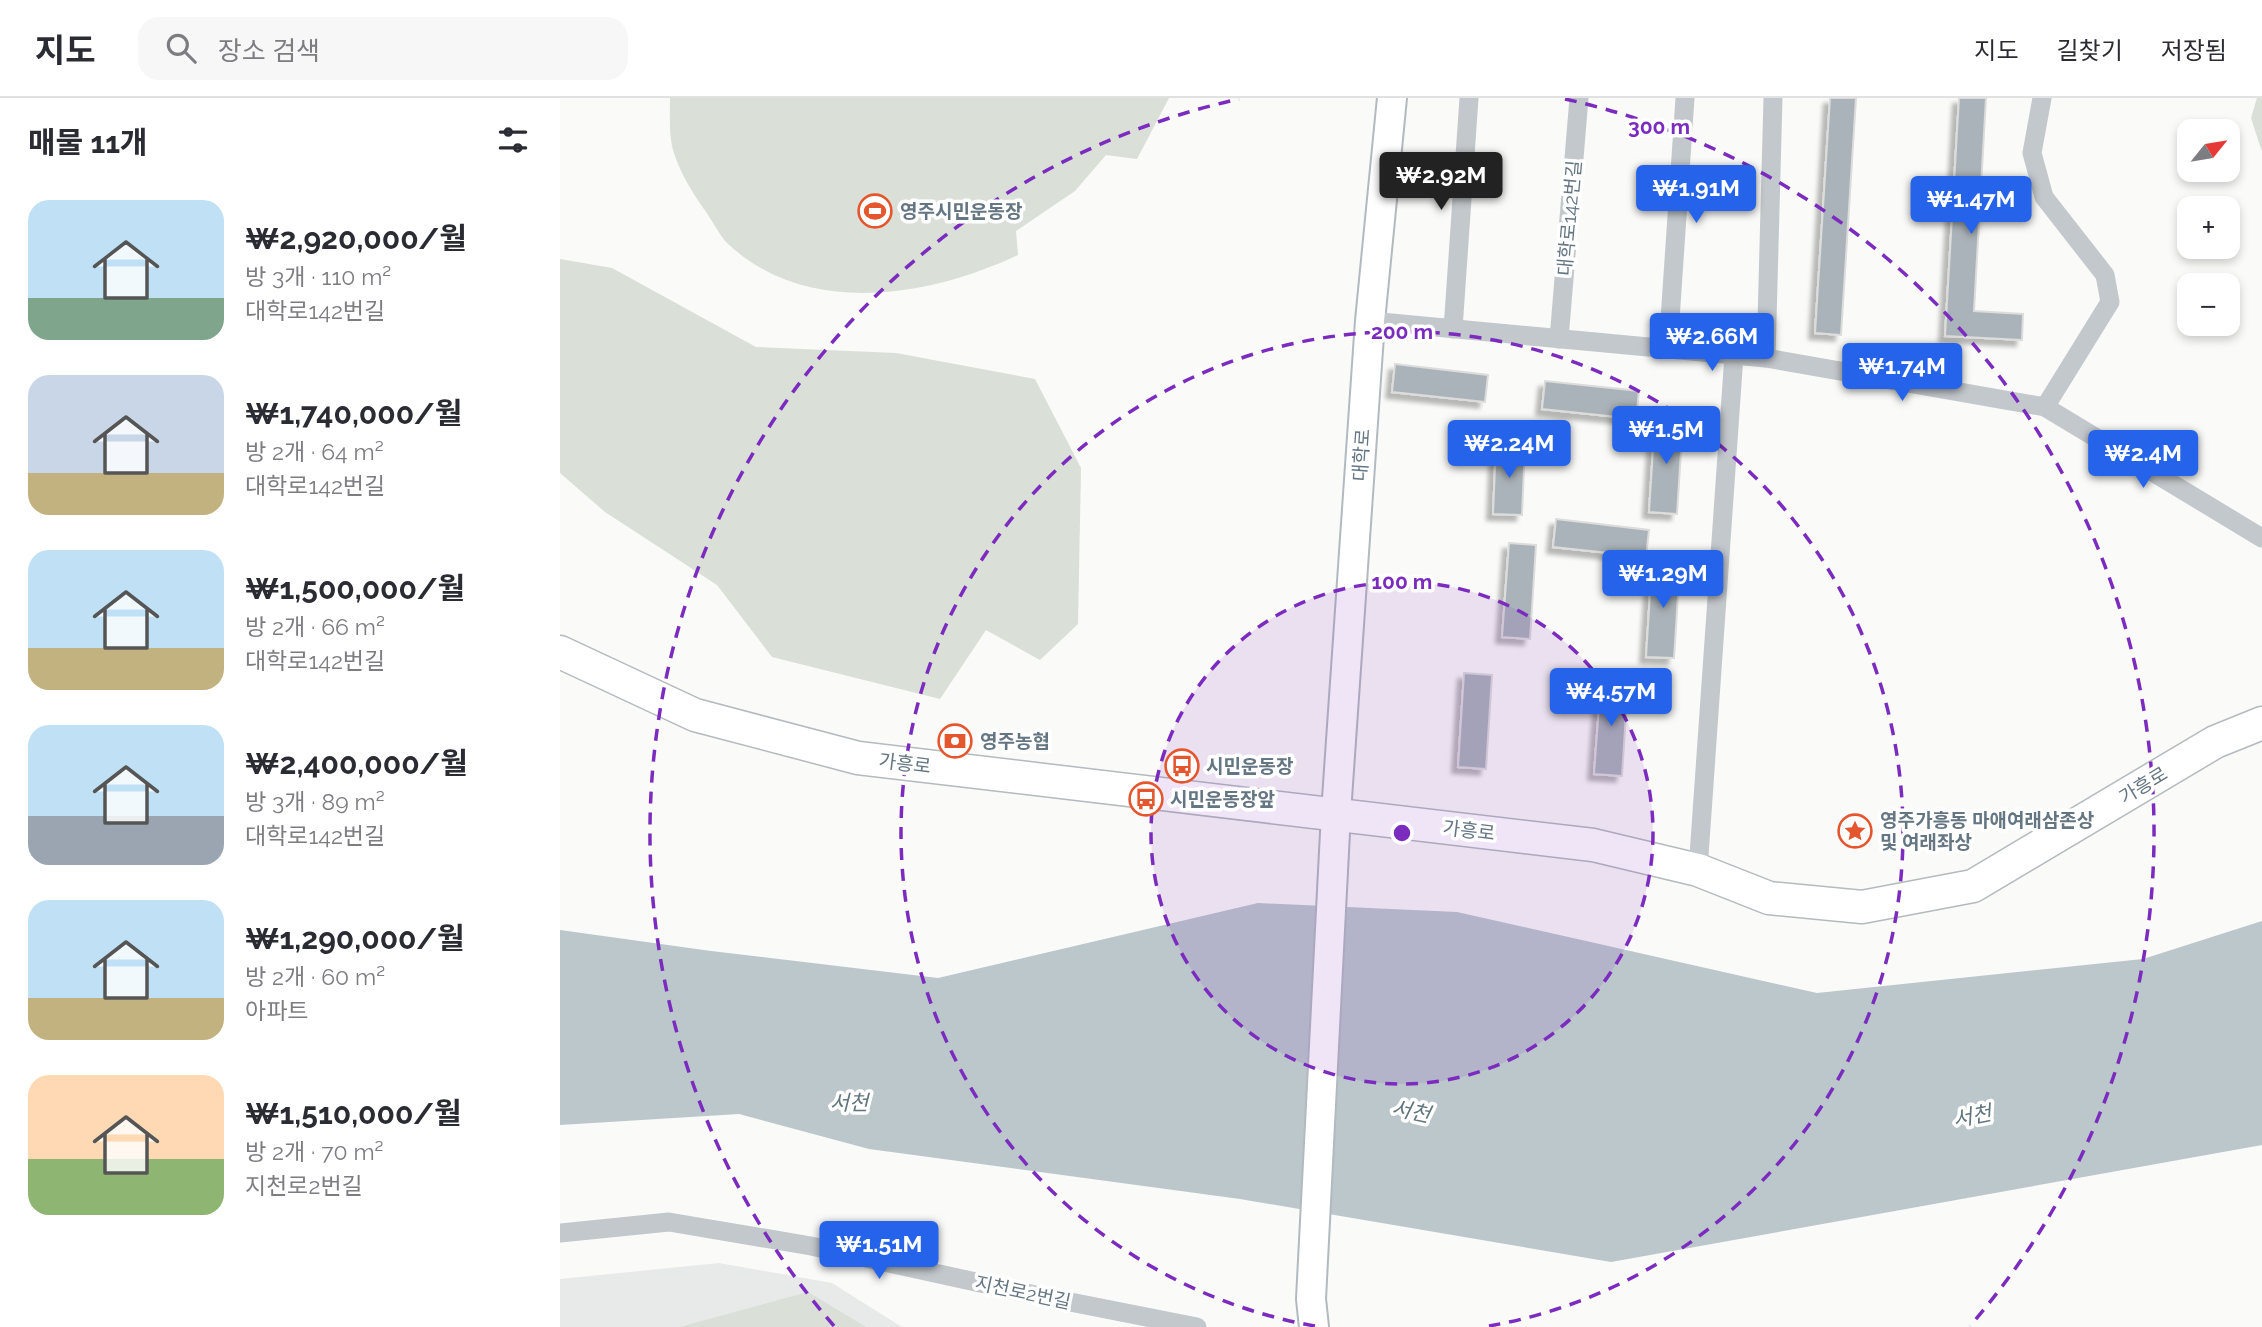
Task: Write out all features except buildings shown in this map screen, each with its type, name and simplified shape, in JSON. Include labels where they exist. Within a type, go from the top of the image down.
[{"type":"main road","name":"대학로","points":[[1314,1327],[1311,1299],[1336,813],[1370,321],[1392,98]]},
{"type":"main road","name":"가흥로","points":[[560,652],[695,715],[858,758],[1593,845],[1698,870],[1769,898],[1862,907],[1973,886],[2215,742],[2262,723]]},
{"type":"street","points":[[1453,329],[1469,98]]},
{"type":"street","name":"대학로142번길","points":[[1559,339],[1579,98]]},
{"type":"street","points":[[1668,349],[1685,98]]},
{"type":"street","points":[[1766,358],[1773,98]]},
{"type":"street","points":[[2042,98],[2032,153],[2044,197],[2105,275],[2110,302],[2045,407]]},
{"type":"street","points":[[1370,321],[1766,358],[2045,407],[2262,538]]},
{"type":"street","points":[[1698,870],[1734,355]]},
{"type":"street","name":"지천로2번길","points":[[560,1233],[669,1222],[811,1246],[1197,1327]]},
{"type":"shaded area","name":"영주시민운동장","points":[[670,98],[1169,98],[1137,159],[1106,155],[1075,191],[1016,231],[1018,255],[983,270],[946,281],[869,293],[830,291],[793,282],[759,267],[727,243],[691,189],[678,164],[671,140]]},
{"type":"shaded area","points":[[2257,98],[2262,98],[2262,152],[2251,118]]},
{"type":"shaded area","points":[[560,259],[612,268],[756,347],[896,353],[1035,379],[1081,468],[1078,624],[1040,660],[986,630],[940,699],[772,657],[717,585],[605,512],[560,473]]},
{"type":"shaded area","points":[[719,1263],[832,1283],[902,1327],[560,1327],[560,1279]]},
{"type":"shaded area","points":[[808,1292],[866,1327],[680,1327]]},
{"type":"water","name":"서천","points":[[1258,903],[1457,912],[1817,993],[2143,959],[2262,921],[2262,1145],[1611,1262],[1240,1199],[869,1149],[739,1114],[560,1125],[560,930],[938,978]]},
{"type":"place","name":"영주시민운동장","points":[[875,211]]},
{"type":"place","name":"영주농협","points":[[955,741]]},
{"type":"place","name":"시민운동장","points":[[1182,766]]},
{"type":"place","name":"시민운동장앞","points":[[1146,799]]},
{"type":"place","name":"영주가흥동 마애여래삼존상 및 여래좌상","points":[[1855,831]]}]
